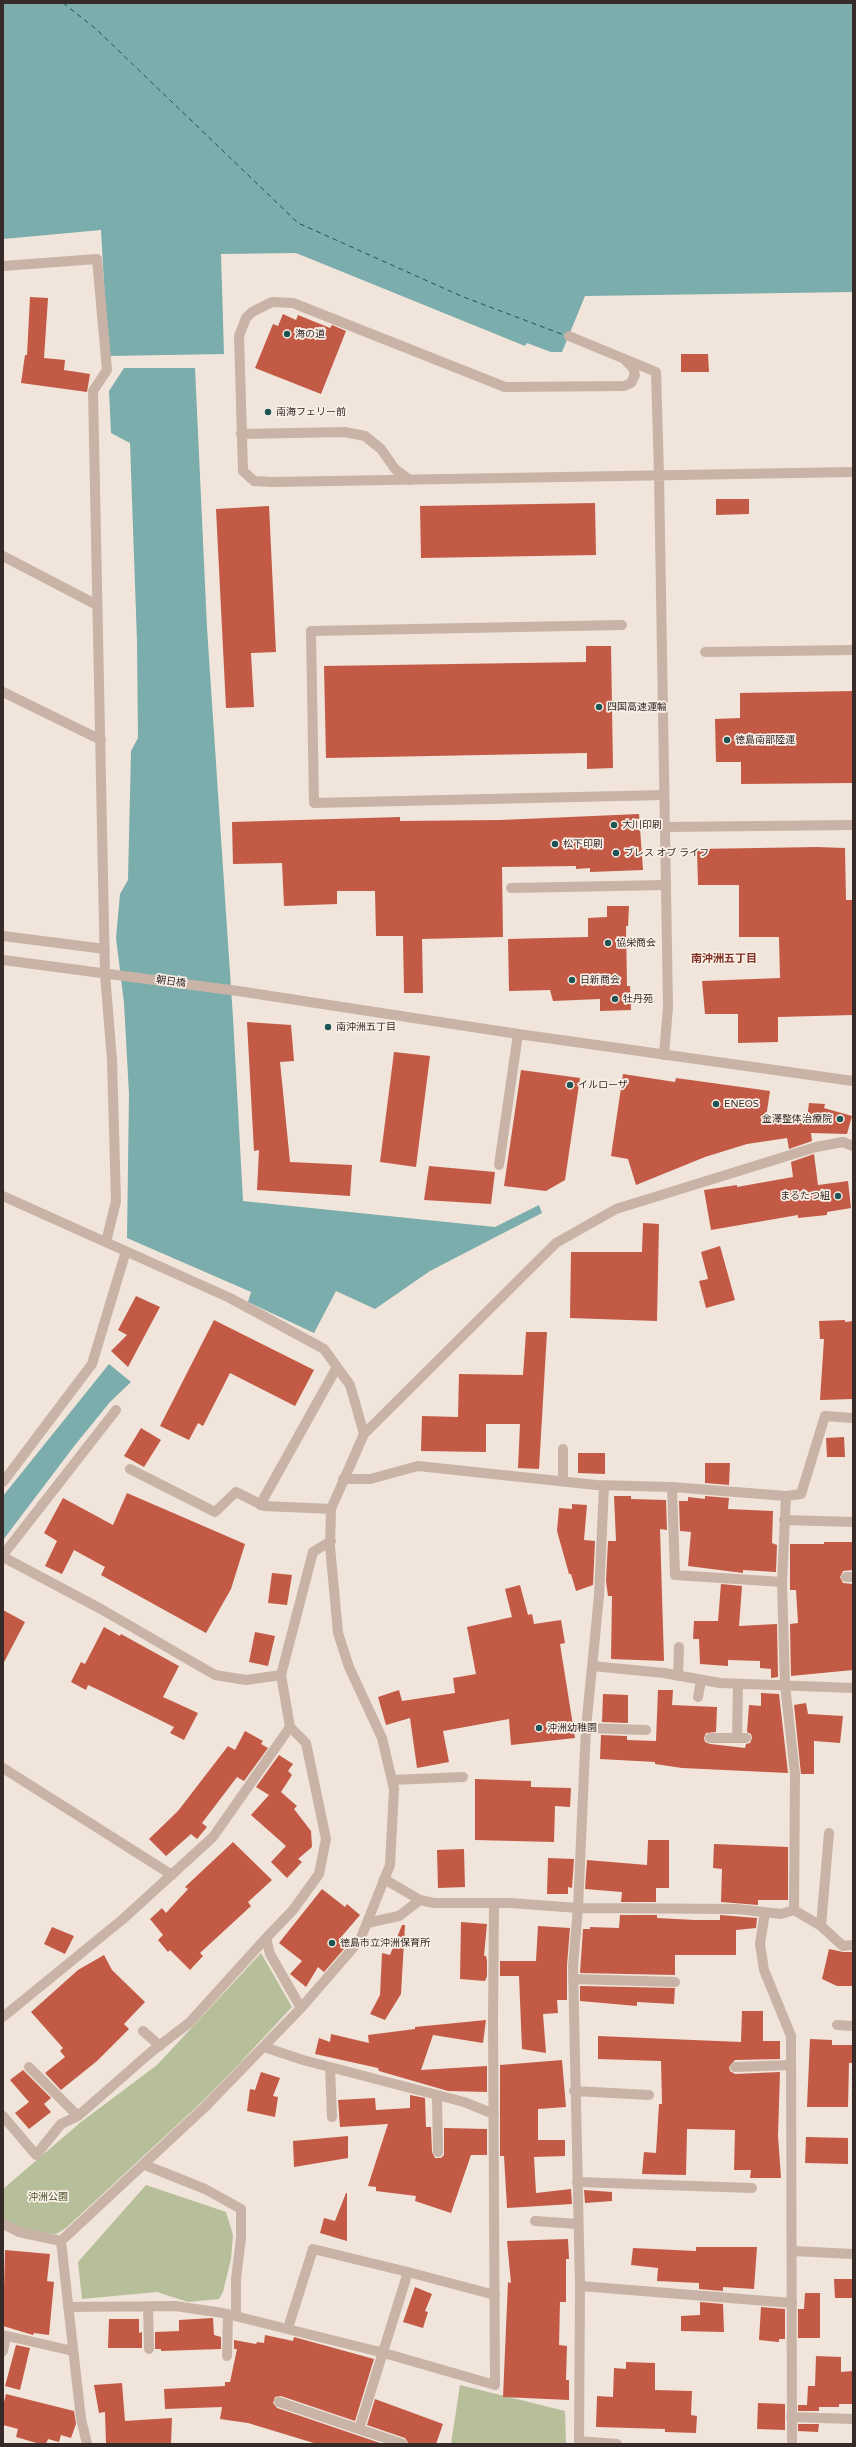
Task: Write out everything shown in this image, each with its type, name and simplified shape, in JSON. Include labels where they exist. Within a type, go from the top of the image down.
[{"type":"street","points":[[3,266],[96,259],[107,370],[93,391],[105,974],[112,1060],[116,1201],[106,1242]]},
{"type":"street","points":[[625,360],[633,368],[635,375],[631,383],[624,386],[505,388],[293,303],[272,302],[252,312],[241,326],[239,336],[243,471],[254,480],[273,482],[853,472]]},
{"type":"street","points":[[569,336],[656,372],[668,1007],[664,1055]]},
{"type":"street","points":[[241,434],[345,432],[365,436],[381,449],[395,469],[410,480]]},
{"type":"street","points":[[3,556],[97,604]]},
{"type":"street","points":[[622,625],[311,631],[314,802],[664,795]]},
{"type":"street","points":[[705,652],[853,650]]},
{"type":"street","points":[[3,692],[101,740]]},
{"type":"street","points":[[665,827],[853,825]]},
{"type":"street","points":[[511,888],[666,885]]},
{"type":"street","points":[[3,936],[105,949]]},
{"type":"street","name":"朝日橋","points":[[3,960],[238,991],[518,1034],[853,1081]]},
{"type":"street","points":[[499,1165],[518,1034]]},
{"type":"street","points":[[61,2241],[145,2165],[264,2047],[301,2008],[360,1940],[390,1865],[394,1789],[382,1738],[349,1668],[338,1633],[331,1541],[331,1509],[364,1434],[556,1243],[616,1209],[816,1147],[843,1142],[853,1146]]},
{"type":"street","points":[[3,1196],[230,1298],[324,1349],[350,1385],[364,1434]]},
{"type":"street","points":[[3,1482],[92,1364],[126,1251]]},
{"type":"street","points":[[260,1505],[337,1367]]},
{"type":"street","points":[[116,1410],[3,1556],[101,1609],[215,1675],[246,1680],[281,1675]]},
{"type":"street","points":[[343,1479],[370,1479],[418,1466],[604,1485],[672,1487],[786,1496],[801,1494],[826,1416],[853,1418]]},
{"type":"street","points":[[562,1480],[563,1450]]},
{"type":"street","points":[[130,1469],[215,1512],[236,1492],[260,1505],[331,1509]]},
{"type":"street","points":[[604,1485],[599,1596],[586,1728],[578,1908],[573,1979],[574,2092],[580,2286],[579,2443],[617,2444]]},
{"type":"street","points":[[672,1487],[675,1575],[782,1582]]},
{"type":"street","points":[[786,1496],[782,1582],[785,1685],[795,1774],[794,1910]]},
{"type":"street","points":[[784,1520],[853,1522]]},
{"type":"street","points":[[3,2116],[36,2155],[61,2124],[78,2116],[160,2046],[189,2024],[293,1910],[319,1874],[326,1839],[306,1743],[290,1727],[281,1675],[313,1552],[331,1541]]},
{"type":"street","points":[[678,1676],[679,1647]]},
{"type":"street","points":[[592,1666],[738,1684],[853,1688]]},
{"type":"street","points":[[698,1697],[700,1680]]},
{"type":"street","points":[[710,1738],[742,1738],[738,1684]]},
{"type":"street","points":[[3,2017],[123,1919],[213,1837],[290,1727]]},
{"type":"street","points":[[586,1728],[646,1730]]},
{"type":"street","points":[[3,1768],[172,1875]]},
{"type":"street","points":[[392,1780],[463,1776]]},
{"type":"street","points":[[821,1926],[830,1833]]},
{"type":"street","points":[[384,1879],[420,1900],[434,1903],[494,1903],[578,1908],[737,1909],[781,1914],[794,1910],[821,1926],[843,1946],[853,1945]]},
{"type":"street","points":[[367,1922],[399,1916],[420,1900]]},
{"type":"street","points":[[68,2307],[175,2306],[232,2315],[384,2353],[495,2384],[494,1903]]},
{"type":"street","points":[[764,1912],[760,1944],[764,1970],[791,2036],[792,2444]]},
{"type":"street","points":[[266,1938],[270,1954],[301,2008]]},
{"type":"street","points":[[573,1979],[675,1982]]},
{"type":"street","points":[[838,2026],[853,2026]]},
{"type":"street","points":[[143,2031],[160,2046]]},
{"type":"street","points":[[264,2047],[330,2067],[437,2095],[494,2114]]},
{"type":"street","points":[[735,2067],[791,2065]]},
{"type":"street","points":[[29,2067],[78,2116]]},
{"type":"street","points":[[330,2067],[332,2117]]},
{"type":"street","points":[[574,2092],[649,2095]]},
{"type":"street","points":[[437,2095],[438,2152]]},
{"type":"street","points":[[145,2165],[205,2189],[241,2210],[241,2238],[227,2356]]},
{"type":"street","points":[[577,2182],[752,2188]]},
{"type":"street","points":[[535,2221],[578,2224]]},
{"type":"street","points":[[3,2224],[19,2232],[61,2241]]},
{"type":"street","points":[[61,2241],[81,2419],[87,2444]]},
{"type":"street","points":[[288,2328],[313,2249],[495,2295]]},
{"type":"street","points":[[792,2250],[853,2254]]},
{"type":"street","points":[[359,2428],[384,2353],[408,2272]]},
{"type":"street","points":[[580,2286],[792,2303]]},
{"type":"street","points":[[148,2306],[149,2349]]},
{"type":"street","points":[[3,2351],[4,2336],[73,2351]]},
{"type":"street","points":[[279,2402],[403,2444]]},
{"type":"street","points":[[791,2417],[853,2419]]},
{"type":"green space","name":"沖洲公園","points":[[261,1953],[292,2007],[240,2063],[204,2100],[66,2228],[56,2234],[17,2231],[3,2219],[3,2189],[81,2122],[157,2065]]},
{"type":"green space","points":[[146,2185],[226,2212],[233,2235],[231,2259],[223,2292],[219,2299],[188,2302],[157,2292],[82,2299],[78,2262]]},
{"type":"green space","points":[[460,2385],[565,2411],[566,2444],[451,2444]]},
{"type":"water","points":[[3,3],[853,3],[853,292],[585,296],[562,352],[551,352],[527,343],[525,346],[296,253],[221,254],[224,354],[108,356],[101,230],[3,239]]},
{"type":"water","points":[[124,368],[195,368],[207,628],[233,1018],[243,1201],[495,1227],[539,1205],[542,1213],[430,1271],[375,1309],[336,1291],[314,1333],[248,1302],[251,1292],[127,1238],[129,1094],[124,1003],[116,938],[120,894],[128,880],[131,751],[138,738],[137,641],[130,443],[111,433],[109,391]]},
{"type":"water","points":[[109,1364],[131,1382],[110,1402],[75,1445],[3,1540],[3,1496]]},
{"type":"building","points":[[30,297],[48,298],[44,358],[65,360],[64,370],[90,374],[87,392],[21,383],[25,355],[27,355]]},
{"type":"building","points":[[283,314],[296,320],[298,315],[330,328],[332,325],[346,331],[321,394],[255,368],[273,324],[278,326]]},
{"type":"building","points":[[681,354],[708,354],[709,372],[681,372]]},
{"type":"building","points":[[716,499],[749,499],[749,514],[716,515]]},
{"type":"building","points":[[595,503],[596,555],[421,558],[420,506]]},
{"type":"building","points":[[269,506],[276,652],[251,653],[254,707],[226,708],[216,509]]},
{"type":"building","points":[[586,646],[611,646],[613,768],[587,769],[587,753],[326,758],[324,666],[586,662]]},
{"type":"building","points":[[853,691],[853,783],[741,784],[741,762],[716,762],[715,719],[740,718],[740,693]]},
{"type":"building","points":[[639,814],[643,870],[590,872],[590,868],[576,869],[576,866],[502,867],[503,937],[422,939],[423,993],[404,993],[403,936],[376,936],[375,891],[337,891],[337,904],[284,906],[282,863],[233,864],[232,822],[400,817],[400,821],[501,820]]},
{"type":"building","points":[[845,848],[846,900],[853,900],[853,1015],[778,1017],[778,1042],[738,1043],[738,1014],[705,1014],[702,981],[780,978],[779,937],[739,937],[739,885],[698,885],[697,849]]},
{"type":"building","points":[[607,906],[629,906],[628,926],[626,926],[627,986],[630,986],[631,1010],[600,1011],[600,999],[553,1001],[550,990],[509,991],[508,939],[588,937],[588,918],[607,917]]},
{"type":"building","points":[[247,1022],[291,1025],[294,1061],[280,1062],[290,1162],[352,1165],[350,1196],[257,1190],[259,1150],[254,1151]]},
{"type":"building","points":[[394,1052],[430,1056],[416,1167],[380,1162]]},
{"type":"building","points":[[521,1070],[580,1078],[565,1180],[546,1191],[504,1186]]},
{"type":"building","points":[[623,1074],[675,1082],[676,1078],[770,1091],[765,1124],[807,1118],[809,1103],[825,1104],[824,1108],[852,1116],[847,1134],[811,1133],[812,1141],[789,1149],[787,1138],[747,1144],[705,1157],[636,1185],[628,1159],[611,1156]]},
{"type":"building","points":[[814,1154],[818,1185],[848,1181],[851,1208],[827,1212],[827,1215],[798,1218],[798,1215],[711,1230],[704,1190],[737,1185],[737,1187],[793,1177],[791,1162]]},
{"type":"building","points":[[429,1166],[495,1172],[491,1204],[424,1200]]},
{"type":"building","points":[[643,1223],[659,1224],[657,1321],[570,1318],[571,1252],[642,1252]]},
{"type":"building","points":[[720,1246],[735,1300],[706,1308],[699,1281],[708,1279],[701,1252]]},
{"type":"building","points":[[136,1296],[160,1307],[128,1367],[111,1351],[127,1335],[118,1330]]},
{"type":"building","points":[[214,1320],[314,1370],[295,1406],[230,1373],[203,1426],[198,1423],[189,1440],[160,1426]]},
{"type":"building","points":[[845,1320],[845,1322],[853,1321],[853,1399],[820,1400],[824,1339],[820,1339],[819,1321]]},
{"type":"building","points":[[526,1332],[547,1332],[539,1469],[518,1468],[520,1424],[486,1424],[486,1452],[421,1451],[422,1416],[458,1417],[459,1374],[523,1375]]},
{"type":"building","points":[[141,1428],[161,1440],[144,1467],[124,1456]]},
{"type":"building","points":[[844,1437],[845,1457],[827,1457],[826,1438]]},
{"type":"building","points":[[578,1453],[605,1453],[605,1474],[578,1473]]},
{"type":"building","points":[[705,1463],[730,1463],[729,1485],[705,1483]]},
{"type":"building","points":[[127,1493],[245,1544],[231,1589],[206,1633],[101,1575],[105,1567],[74,1550],[62,1574],[45,1566],[57,1541],[44,1533],[63,1498],[113,1525]]},
{"type":"building","points":[[614,1496],[631,1496],[631,1499],[666,1500],[667,1530],[660,1529],[664,1661],[611,1659],[612,1596],[608,1596],[606,1581],[608,1541],[616,1541]]},
{"type":"building","points":[[705,1496],[729,1498],[728,1509],[773,1511],[772,1543],[777,1545],[776,1572],[743,1570],[743,1573],[688,1566],[691,1532],[680,1531],[679,1501],[688,1501],[688,1497],[705,1499]]},
{"type":"building","points":[[572,1504],[587,1505],[584,1540],[595,1541],[593,1585],[576,1591],[571,1574],[569,1574],[557,1531],[559,1508],[572,1509]]},
{"type":"building","points":[[824,1542],[853,1542],[853,1570],[843,1571],[840,1577],[843,1583],[853,1584],[853,1670],[791,1676],[790,1624],[798,1623],[796,1590],[790,1590],[790,1544],[824,1544]]},
{"type":"building","points":[[272,1573],[292,1575],[287,1605],[268,1603]]},
{"type":"building","points":[[721,1584],[742,1586],[739,1626],[777,1624],[778,1677],[771,1678],[771,1669],[760,1668],[760,1661],[728,1660],[728,1666],[700,1664],[699,1639],[693,1639],[694,1621],[718,1621]]},
{"type":"building","points":[[520,1585],[528,1615],[532,1614],[534,1624],[561,1620],[565,1643],[560,1644],[575,1738],[511,1745],[509,1719],[443,1731],[449,1762],[417,1768],[410,1718],[386,1725],[378,1697],[399,1690],[402,1701],[455,1693],[453,1678],[476,1674],[467,1627],[512,1617],[505,1589]]},
{"type":"building","points":[[3,1610],[25,1622],[3,1664]]},
{"type":"building","points":[[104,1627],[120,1636],[121,1634],[179,1666],[163,1697],[198,1713],[184,1740],[170,1733],[174,1727],[88,1685],[86,1690],[71,1682],[81,1662],[85,1664]]},
{"type":"building","points":[[255,1632],[275,1636],[268,1666],[249,1662]]},
{"type":"building","points":[[658,1690],[673,1690],[672,1705],[717,1707],[716,1732],[706,1733],[704,1738],[705,1742],[710,1744],[745,1748],[746,1744],[750,1743],[752,1738],[751,1734],[747,1732],[749,1705],[761,1706],[761,1693],[779,1694],[788,1773],[682,1768],[655,1764],[655,1762],[600,1759],[601,1735],[627,1736],[627,1740],[656,1741]]},
{"type":"building","points":[[603,1694],[628,1695],[628,1723],[602,1722]]},
{"type":"building","points":[[806,1703],[808,1714],[843,1716],[840,1743],[814,1741],[814,1774],[801,1774],[794,1705]]},
{"type":"building","points":[[245,1731],[263,1741],[261,1744],[268,1748],[244,1781],[237,1777],[202,1823],[207,1827],[197,1839],[191,1834],[166,1856],[149,1839],[178,1811],[228,1746],[235,1750]]},
{"type":"building","points":[[279,1755],[293,1764],[288,1771],[292,1775],[281,1792],[297,1806],[294,1809],[311,1831],[312,1847],[298,1859],[302,1862],[287,1878],[271,1862],[286,1846],[251,1815],[269,1795],[256,1787]]},
{"type":"building","points":[[475,1779],[531,1781],[531,1787],[571,1788],[570,1807],[555,1806],[554,1842],[475,1840]]},
{"type":"building","points":[[648,1840],[669,1840],[669,1888],[656,1888],[656,1902],[621,1902],[622,1892],[585,1889],[587,1860],[647,1865]]},
{"type":"building","points":[[233,1842],[272,1880],[248,1902],[251,1906],[200,1953],[203,1956],[190,1970],[170,1950],[168,1952],[158,1940],[163,1935],[150,1919],[162,1908],[166,1913],[188,1889],[185,1887]]},
{"type":"building","points":[[714,1844],[788,1847],[788,1900],[758,1900],[758,1905],[721,1902],[722,1869],[713,1868]]},
{"type":"building","points":[[464,1849],[465,1887],[438,1888],[437,1850]]},
{"type":"building","points":[[548,1858],[574,1859],[572,1888],[568,1887],[568,1894],[547,1894]]},
{"type":"building","points":[[322,1889],[345,1907],[347,1904],[360,1915],[342,1936],[350,1942],[324,1972],[318,1967],[306,1987],[290,1974],[302,1961],[279,1943]]},
{"type":"building","points":[[620,1915],[657,1915],[657,1918],[695,1920],[720,1920],[720,1915],[757,1918],[756,1928],[736,1930],[736,1955],[675,1955],[675,1975],[580,1973],[583,1929],[590,1929],[590,1927],[619,1928]]},
{"type":"building","points":[[461,1922],[487,1924],[484,1956],[486,1956],[487,1961],[487,1976],[485,1981],[460,1979]]},
{"type":"building","points":[[402,1925],[405,1925],[401,1994],[385,2020],[370,2014],[380,1995],[382,1953],[390,1955]]},
{"type":"building","points":[[538,1926],[570,1928],[567,1965],[567,2000],[557,2000],[558,2013],[543,2014],[546,2053],[522,2049],[519,1976],[500,1976],[500,1961],[536,1961]]},
{"type":"building","points":[[52,1927],[74,1936],[65,1954],[44,1944]]},
{"type":"building","points":[[829,1949],[843,1952],[853,1952],[853,1986],[837,1986],[822,1979]]},
{"type":"building","points":[[104,1955],[112,1970],[145,2002],[124,2024],[129,2029],[97,2061],[61,2090],[45,2073],[65,2057],[60,2051],[63,2048],[31,2012],[78,1970]]},
{"type":"building","points":[[580,1986],[675,1988],[674,2004],[637,2002],[637,2006],[580,2001]]},
{"type":"building","points":[[742,2011],[763,2011],[763,2041],[780,2041],[780,2059],[735,2060],[729,2067],[730,2071],[735,2074],[780,2072],[778,2136],[781,2178],[750,2178],[751,2170],[734,2170],[735,2130],[687,2129],[686,2175],[642,2174],[644,2152],[656,2153],[659,2104],[662,2104],[661,2061],[598,2059],[598,2036],[741,2042]]},
{"type":"building","points":[[486,2020],[483,2043],[433,2035],[421,2070],[487,2066],[487,2092],[448,2091],[379,2071],[378,2068],[315,2054],[319,2038],[330,2042],[331,2034],[369,2043],[368,2035],[415,2029],[415,2027]]},
{"type":"building","points":[[810,2039],[832,2040],[832,2045],[853,2045],[853,2063],[849,2063],[848,2107],[807,2107]]},
{"type":"building","points":[[562,2060],[566,2107],[538,2109],[538,2140],[565,2140],[565,2156],[534,2157],[536,2193],[571,2189],[572,2204],[507,2208],[504,2156],[500,2156],[500,2065]]},
{"type":"building","points":[[23,2070],[51,2098],[44,2104],[51,2112],[29,2129],[15,2113],[29,2102],[10,2080]]},
{"type":"building","points":[[261,2072],[280,2078],[273,2096],[278,2097],[275,2117],[247,2111],[250,2089],[255,2090]]},
{"type":"building","points":[[410,2095],[425,2098],[426,2127],[431,2127],[432,2152],[435,2158],[441,2158],[444,2155],[444,2128],[487,2129],[487,2155],[471,2155],[451,2213],[415,2201],[416,2196],[376,2191],[376,2187],[368,2186],[388,2124],[340,2127],[338,2100],[375,2098],[376,2110],[410,2108]]},
{"type":"building","points":[[348,2136],[348,2158],[294,2167],[293,2141]]},
{"type":"building","points":[[806,2137],[848,2138],[848,2164],[805,2163]]},
{"type":"building","points":[[584,2190],[612,2192],[612,2201],[585,2203]]},
{"type":"building","points":[[346,2193],[347,2241],[320,2233],[324,2218],[335,2221]]},
{"type":"building","points":[[568,2239],[569,2259],[566,2259],[566,2302],[560,2302],[559,2345],[567,2346],[566,2380],[569,2380],[569,2400],[503,2397],[508,2282],[511,2283],[507,2241]]},
{"type":"building","points":[[696,2247],[757,2247],[754,2289],[723,2287],[723,2291],[699,2289],[699,2283],[657,2281],[658,2268],[631,2265],[633,2248],[696,2251]]},
{"type":"building","points":[[5,2250],[50,2254],[47,2281],[54,2282],[49,2335],[34,2333],[33,2335],[3,2326]]},
{"type":"building","points":[[834,2279],[853,2279],[853,2298],[835,2298]]},
{"type":"building","points":[[415,2287],[432,2294],[425,2311],[428,2312],[423,2328],[403,2322]]},
{"type":"building","points":[[805,2293],[820,2293],[820,2338],[798,2338],[798,2309],[804,2309]]},
{"type":"building","points":[[700,2302],[723,2304],[724,2332],[681,2331],[681,2316],[700,2315]]},
{"type":"building","points":[[761,2307],[785,2309],[785,2339],[779,2339],[779,2342],[759,2340]]},
{"type":"building","points":[[213,2318],[214,2335],[221,2337],[221,2349],[161,2351],[161,2349],[155,2349],[155,2332],[179,2331],[179,2320]]},
{"type":"building","points":[[109,2319],[139,2319],[139,2333],[142,2332],[142,2348],[108,2348]]},
{"type":"building","points":[[265,2335],[293,2341],[294,2337],[374,2359],[355,2421],[281,2396],[275,2397],[273,2403],[277,2408],[383,2444],[317,2444],[248,2423],[220,2419],[222,2407],[165,2409],[164,2389],[225,2386],[225,2382],[230,2382],[237,2349],[234,2349],[234,2340],[256,2344],[257,2342],[264,2343]]},
{"type":"building","points":[[16,2345],[30,2348],[20,2390],[5,2386]]},
{"type":"building","points":[[816,2356],[841,2357],[841,2372],[853,2371],[853,2404],[839,2404],[839,2407],[819,2407],[819,2411],[798,2411],[798,2405],[807,2405],[808,2386],[815,2386]]},
{"type":"building","points":[[626,2362],[655,2363],[655,2390],[692,2391],[691,2415],[697,2416],[696,2433],[665,2432],[665,2429],[596,2427],[597,2396],[613,2397],[614,2368],[626,2369]]},
{"type":"building","points":[[122,2383],[125,2421],[172,2418],[171,2444],[106,2444],[105,2412],[99,2413],[94,2385]]},
{"type":"building","points":[[6,2394],[74,2411],[76,2424],[71,2438],[61,2435],[59,2442],[48,2439],[46,2444],[40,2444],[16,2437],[18,2429],[3,2425],[3,2406]]},
{"type":"building","points":[[375,2399],[443,2424],[436,2444],[409,2444],[405,2438],[367,2425]]},
{"type":"building","points":[[758,2403],[785,2404],[785,2430],[757,2429]]},
{"type":"building","points":[[798,2424],[819,2424],[818,2432],[798,2431]]},
{"type":"ferry route","points":[[63,3],[96,29],[298,223],[461,296],[564,335]]},
{"type":"place","name":"海の道","points":[[287,334]]},
{"type":"place","name":"南海フェリー前","points":[[268,412]]},
{"type":"place","name":"四国高速運輸","points":[[599,707]]},
{"type":"place","name":"徳島南部陸運","points":[[727,740]]},
{"type":"place","name":"大川印刷","points":[[614,825]]},
{"type":"place","name":"松下印刷","points":[[555,844]]},
{"type":"place","name":"ブレス オブ ライフ","points":[[616,853]]},
{"type":"place","name":"協栄商会","points":[[608,943]]},
{"type":"place","name":"日新商会","points":[[572,980]]},
{"type":"place","name":"牡丹苑","points":[[615,999]]},
{"type":"place","name":"南沖洲五丁目","points":[[328,1027]]},
{"type":"place","name":"イルローザ","points":[[570,1085]]},
{"type":"place","name":"ENEOS","points":[[716,1104]]},
{"type":"place","name":"金澤整体治療院","points":[[840,1119]]},
{"type":"place","name":"まるたつ組","points":[[838,1196]]},
{"type":"place","name":"沖洲幼稚園","points":[[539,1728]]},
{"type":"place","name":"徳島市立沖洲保育所","points":[[332,1943]]},
{"type":"district","name":"南沖洲五丁目","points":[[724,959]]}]
